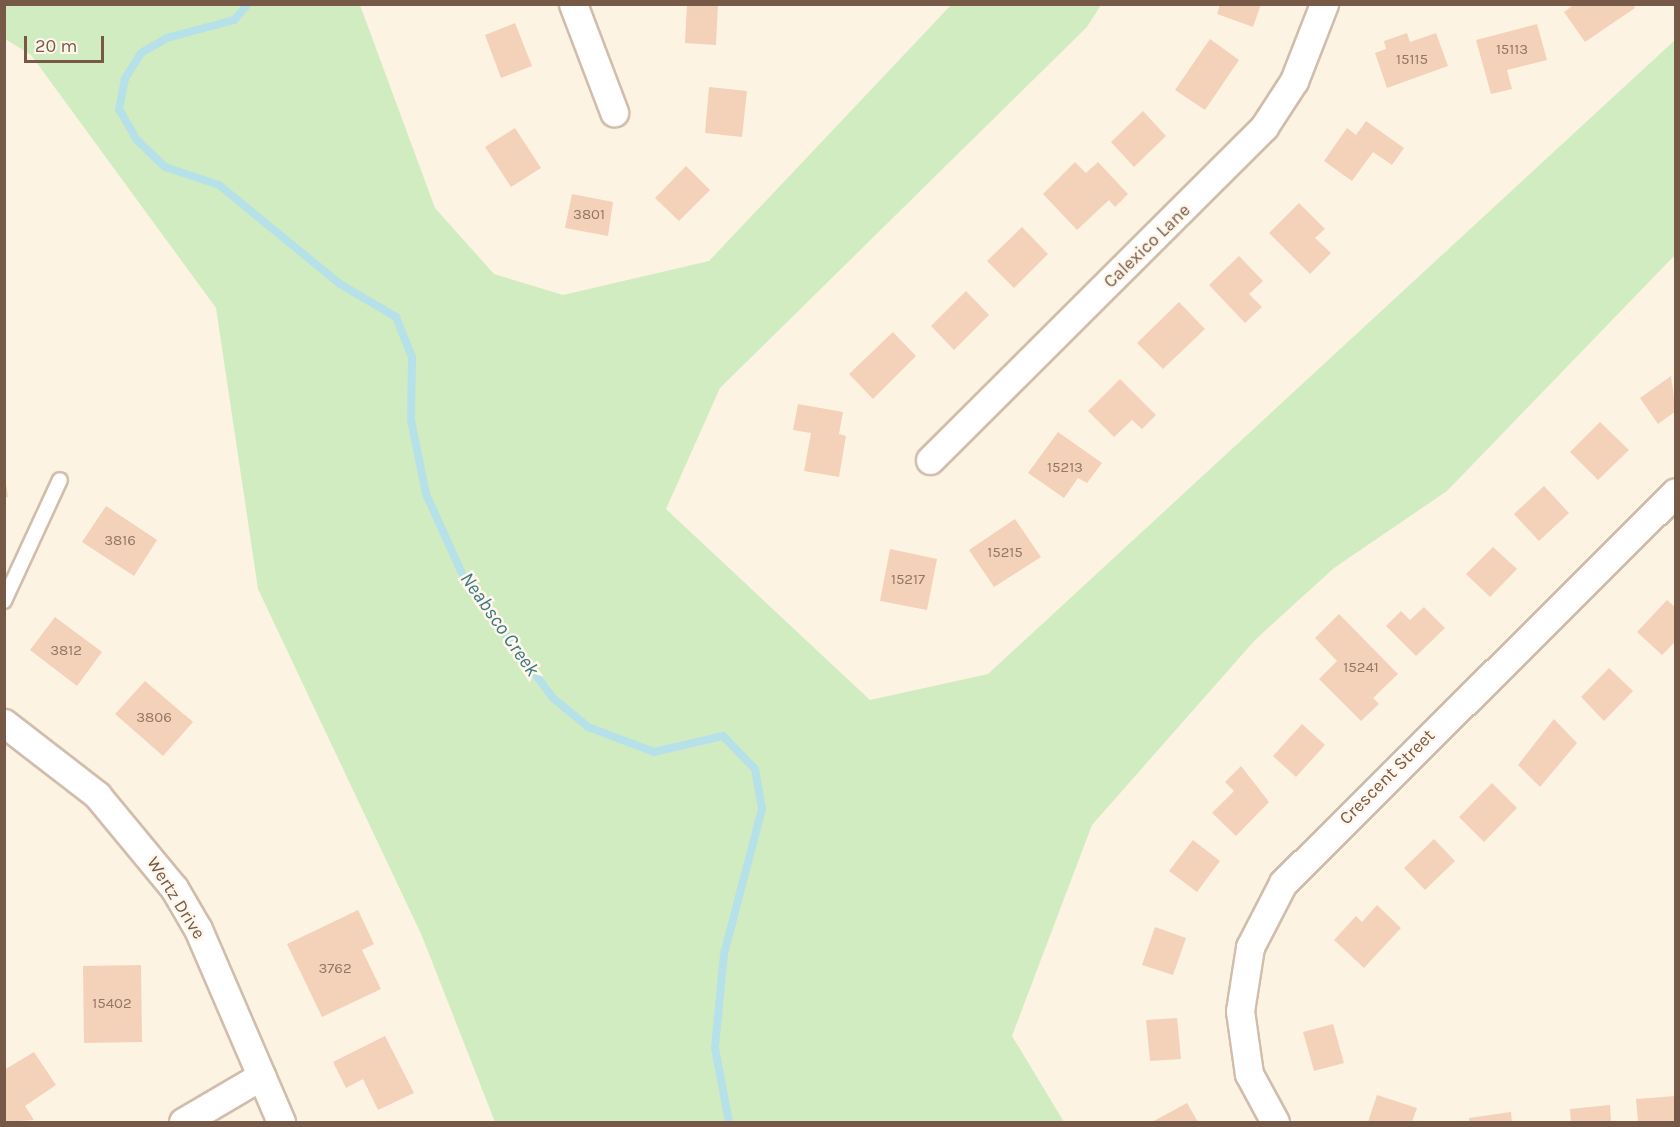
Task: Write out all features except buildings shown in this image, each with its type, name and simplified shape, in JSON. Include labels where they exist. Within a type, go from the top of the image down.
[{"type":"street","points":[[573,4],[614,112]]},
{"type":"street","name":"Calexico Lane","points":[[930,460],[1264,127],[1294,81],[1324,4]]},
{"type":"street","name":"Crescent Street","points":[[1275,1122],[1249,1074],[1240,1011],[1250,947],[1283,883],[1676,492]]},
{"type":"street","name":"Wertz Drive","points":[[4,723],[97,795],[174,888],[198,929],[281,1122]]},
{"type":"street","points":[[183,1122],[261,1076]]},
{"type":"lane","points":[[4,601],[60,480]]},
{"type":"green space","points":[[4,5],[360,5],[435,208],[494,274],[563,295],[709,261],[951,5],[1101,5],[1087,27],[720,388],[666,509],[870,700],[988,674],[1675,40],[1675,255],[1447,491],[1334,568],[1255,640],[1092,825],[1012,1036],[1064,1122],[495,1122],[422,936],[258,589],[216,308],[31,55],[5,39]]},
{"type":"waterway","name":"Neabsco Creek","points":[[248,4],[234,20],[167,38],[141,53],[125,79],[119,109],[137,140],[165,167],[219,185],[340,284],[396,317],[412,357],[411,420],[426,494],[465,580],[553,698],[588,727],[654,752],[723,736],[755,769],[762,809],[724,954],[715,1048],[729,1122]]}]
